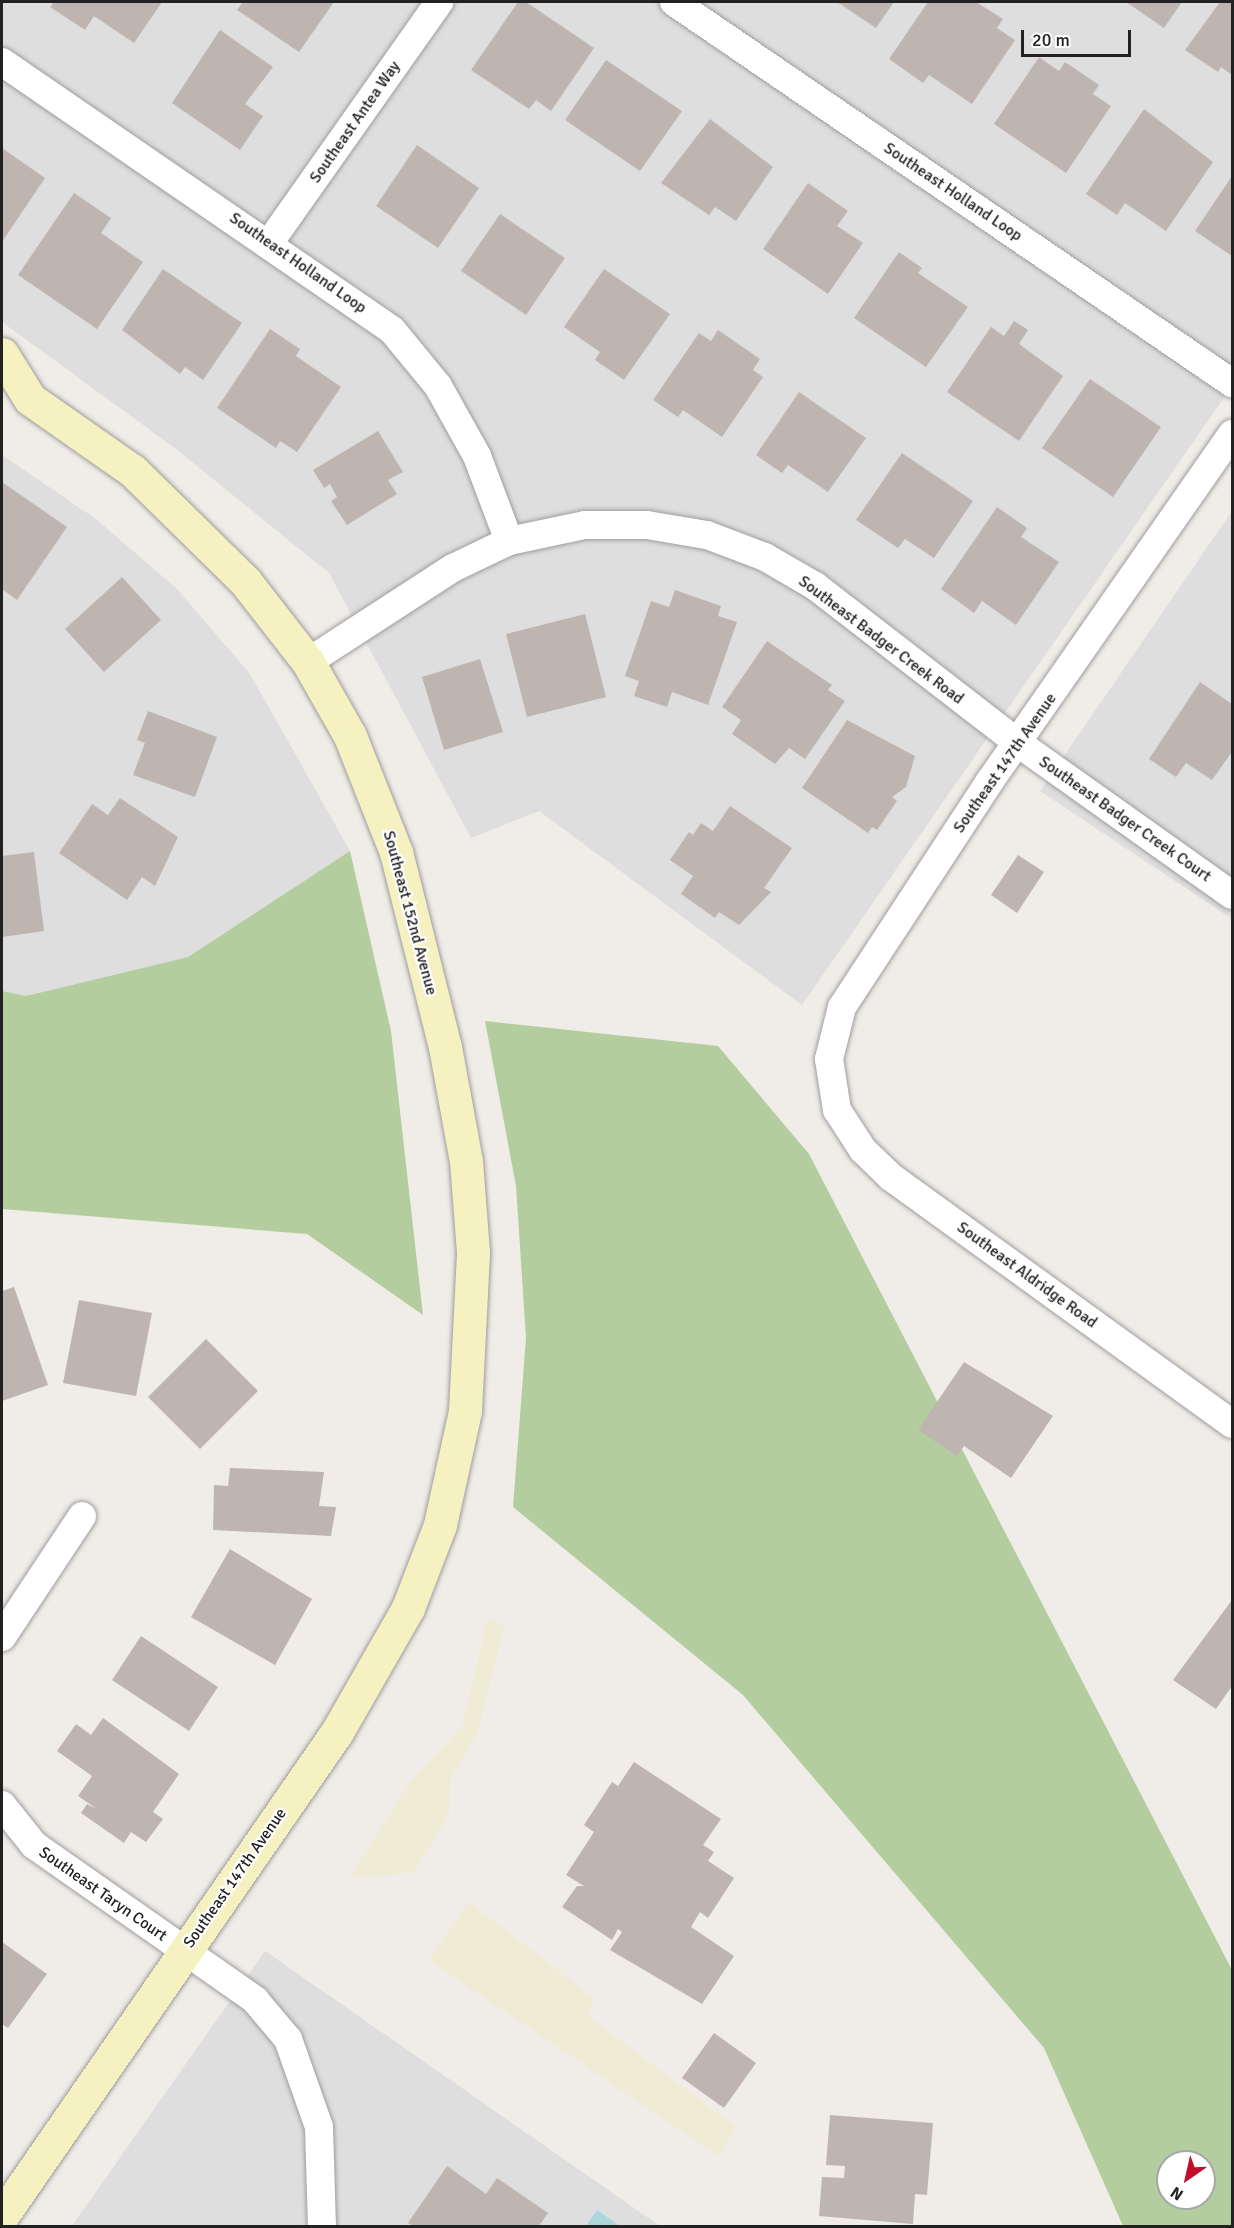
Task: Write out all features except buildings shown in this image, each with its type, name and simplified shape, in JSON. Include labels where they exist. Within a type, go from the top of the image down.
[{"type":"main road","name":"Southeast 152nd Avenue","points":[[2,354],[16,397],[166,499],[245,581],[308,662],[350,736],[396,852],[458,1107],[470,1200],[472,1312],[465,1411],[440,1524]]},
{"type":"main road","name":"Southeast 147th Avenue","points":[[2,2216],[376,1671],[408,1608],[440,1524]]},
{"type":"street","name":"Southeast Antea Way","points":[[270,242],[439,2]]},
{"type":"street","name":"Southeast Holland Loop","points":[[674,2],[1233,383]]},
{"type":"street","name":"Southeast Holland Loop","points":[[2,62],[270,242],[392,330],[438,386],[477,456],[509,541]]},
{"type":"street","name":"Southeast 147th Avenue","points":[[837,1110],[829,1059],[842,1007],[1018,743],[1233,435]]},
{"type":"street","name":"Southeast Badger Creek Road","points":[[308,662],[453,568],[509,541],[585,525],[647,525],[707,535],[765,557],[815,586],[1018,743]]},
{"type":"street","name":"Southeast Badger Creek Court","points":[[1018,743],[1233,895]]},
{"type":"street","name":"Southeast Aldridge Road","points":[[837,1110],[863,1150],[891,1177],[1233,1424]]},
{"type":"street","points":[[2,1637],[82,1516]]},
{"type":"street","name":"Southeast Taryn Court","points":[[2,1805],[34,1845],[255,2000],[288,2039],[319,2127],[322,2226]]},
{"type":"shaded area","points":[[2,2],[1232,2],[1232,386],[802,1005],[539,811],[471,838],[329,573],[176,449],[2,322]]},
{"type":"shaded area","points":[[2,455],[96,519],[177,589],[250,674],[350,851],[188,957],[26,996],[2,991]]},
{"type":"shaded area","points":[[1232,511],[1232,919],[1040,791]]},
{"type":"shaded area","points":[[487,1620],[505,1624],[477,1734],[450,1780],[449,1815],[414,1872],[349,1879],[408,1785],[463,1725]]},
{"type":"shaded area","points":[[469,1902],[594,1998],[589,2017],[736,2127],[718,2156],[429,1960]]},
{"type":"shaded area","points":[[265,1951],[660,2226],[72,2226]]},
{"type":"green space","points":[[350,851],[391,1031],[423,1315],[307,1234],[2,1209],[2,991],[26,996],[188,957]]},
{"type":"green space","points":[[485,1021],[718,1046],[809,1154],[1232,1970],[1232,2226],[1123,2226],[1044,2048],[743,1695],[513,1507],[526,1338],[516,1186]]},
{"type":"water","points":[[597,2210],[620,2226],[586,2226]]}]
